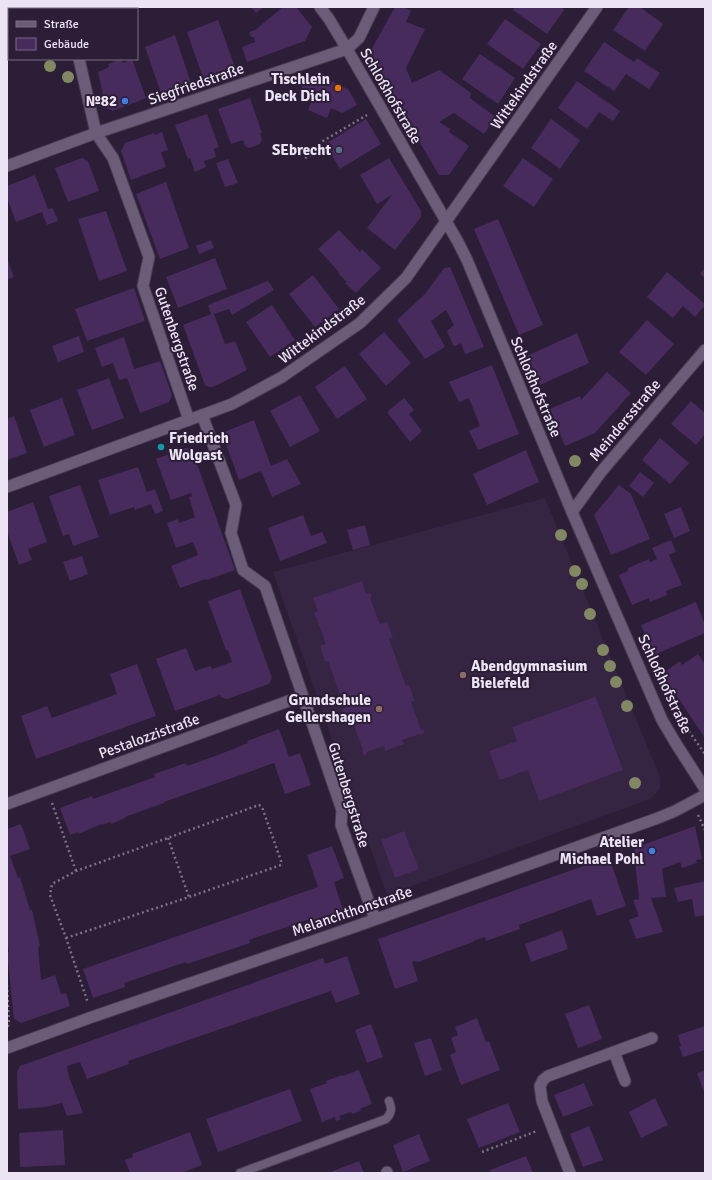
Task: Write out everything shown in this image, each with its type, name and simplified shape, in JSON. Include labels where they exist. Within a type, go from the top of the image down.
[{"type":"street","name":"Schloßhofstraße","points":[[320,7],[347,49],[467,260],[572,512],[662,720],[705,789]]},
{"type":"street","name":"Siegfriedstraße","points":[[7,166],[96,134],[347,49],[359,38],[374,7]]},
{"type":"street","name":"Wittekindstraße","points":[[7,487],[232,404],[282,377],[360,323],[406,278],[597,7]]},
{"type":"street","points":[[79,60],[96,134]]},
{"type":"street","name":"Gutenbergstraße","points":[[96,134],[113,158],[149,257],[143,286],[189,420]]},
{"type":"street","name":"Meindersstraße","points":[[572,512],[601,472],[705,350]]},
{"type":"street","name":"Gutenbergstraße","points":[[202,415],[236,505],[231,533],[243,570],[265,586],[342,810],[341,825],[375,919]]},
{"type":"street","name":"Pestalozzistraße","points":[[7,804],[302,696]]},
{"type":"street","name":"Melanchthonstraße","points":[[7,1048],[92,1016],[375,919],[658,818],[705,795]]},
{"type":"street","points":[[570,1173],[542,1101],[540,1086],[543,1080],[548,1076],[652,1038]]},
{"type":"street","points":[[614,1052],[625,1081]]},
{"type":"lane","points":[[240,1173],[386,1119],[390,1115],[390,1101]]},
{"type":"path","points":[[305,158],[316,152],[322,141],[369,113]]},
{"type":"path","points":[[47,789],[76,871]]},
{"type":"path","points":[[66,938],[281,865],[281,861],[262,807],[259,805],[76,871],[52,884],[50,895],[92,1016]]},
{"type":"path","points":[[168,838],[189,897]]},
{"type":"path","points":[[7,985],[10,1024],[7,1028]]},
{"type":"path","points":[[482,1152],[552,1125]]},
{"type":"shaded area","name":"Abendgymnasium Bielefeld","points":[[545,498],[660,777],[660,789],[650,799],[387,895],[273,572]]},
{"type":"building","points":[[82,7],[112,7],[112,8]]},
{"type":"building","points":[[251,7],[264,7],[256,13]]},
{"type":"building","points":[[283,7],[296,7],[312,27],[305,41],[247,62],[242,47],[255,42],[254,37],[251,37],[249,32],[255,30]]},
{"type":"building","points":[[395,7],[403,7],[411,11],[406,22],[425,29],[406,68],[412,83],[439,70],[471,93],[470,98],[496,117],[484,134],[454,113],[439,122],[451,129],[449,132],[469,146],[449,175],[439,175],[370,58],[370,52]]},
{"type":"building","points":[[515,7],[561,7],[564,10],[547,34],[513,10]]},
{"type":"building","points":[[629,7],[640,7],[663,24],[645,51],[613,30]]},
{"type":"building","points":[[505,19],[541,44],[523,69],[487,44]]},
{"type":"building","points":[[218,20],[235,67],[203,78],[187,32]]},
{"type":"building","points":[[175,35],[191,83],[161,93],[145,47]]},
{"type":"building","points":[[604,42],[634,62],[637,58],[660,73],[649,89],[626,74],[614,91],[584,71]]},
{"type":"building","points":[[480,54],[515,78],[498,104],[462,79]]},
{"type":"building","points":[[118,60],[122,60],[123,63],[132,60],[146,98],[113,111],[106,108],[98,72],[109,67],[108,64]]},
{"type":"building","points":[[316,74],[348,89],[357,105],[342,113],[331,108],[327,118],[308,110],[312,100],[305,98],[300,80]]},
{"type":"building","points":[[577,81],[620,111],[613,121],[599,112],[587,129],[558,108]]},
{"type":"building","points":[[250,98],[262,133],[260,133],[262,140],[260,144],[249,148],[245,146],[243,140],[231,144],[218,109]]},
{"type":"building","points":[[207,114],[219,147],[214,149],[216,157],[204,161],[206,167],[195,172],[190,158],[188,159],[175,125]]},
{"type":"building","points":[[366,119],[381,144],[340,169],[325,144]]},
{"type":"building","points":[[551,119],[580,140],[560,169],[531,148]]},
{"type":"building","points":[[162,132],[168,150],[161,152],[166,167],[131,180],[121,151],[125,143],[154,133],[155,135]]},
{"type":"building","points":[[82,158],[88,161],[99,191],[68,202],[55,168]]},
{"type":"building","points":[[389,158],[421,211],[421,217],[395,250],[367,228],[392,195],[377,204],[360,175]]},
{"type":"building","points":[[523,158],[553,179],[534,207],[503,186]]},
{"type":"building","points":[[228,159],[238,183],[225,187],[216,163]]},
{"type":"building","points":[[35,175],[48,209],[53,208],[58,221],[47,225],[42,212],[16,222],[7,198],[7,186]]},
{"type":"building","points":[[166,182],[189,248],[160,259],[136,194]]},
{"type":"building","points":[[106,211],[127,271],[99,281],[78,219]]},
{"type":"building","points":[[498,219],[543,325],[519,335],[474,229]]},
{"type":"building","points":[[339,230],[360,252],[362,249],[381,268],[356,293],[345,283],[347,282],[318,249]]},
{"type":"building","points":[[211,240],[214,248],[199,254],[196,246]]},
{"type":"building","points":[[7,258],[14,277],[7,280]]},
{"type":"building","points":[[215,258],[227,289],[178,308],[166,277]]},
{"type":"building","points":[[450,267],[484,347],[465,354],[461,343],[455,346],[453,345],[447,331],[454,325],[446,310],[431,321],[445,347],[425,359],[397,320],[425,294],[444,268]]},
{"type":"building","points":[[705,268],[705,278],[700,274]]},
{"type":"building","points":[[667,272],[705,304],[695,317],[683,306],[673,318],[647,297]]},
{"type":"building","points":[[313,275],[339,309],[315,327],[289,294]]},
{"type":"building","points":[[268,281],[274,290],[232,315],[229,309],[214,314],[225,344],[235,341],[247,370],[213,387],[205,385],[183,325],[211,314],[208,305]]},
{"type":"building","points":[[134,288],[145,321],[87,341],[75,309]]},
{"type":"building","points":[[272,305],[295,340],[270,357],[246,322]]},
{"type":"building","points":[[647,320],[674,344],[646,375],[619,352]]},
{"type":"building","points":[[384,332],[411,363],[386,386],[359,354]]},
{"type":"building","points":[[577,333],[589,363],[540,385],[527,356]]},
{"type":"building","points":[[79,336],[84,352],[58,362],[52,346]]},
{"type":"building","points":[[124,337],[134,369],[160,361],[172,395],[169,402],[140,413],[127,378],[119,380],[113,363],[102,367],[95,348]]},
{"type":"building","points":[[492,365],[519,434],[478,450],[469,431],[480,426],[469,398],[459,402],[449,382]]},
{"type":"building","points":[[345,366],[367,399],[337,419],[315,387]]},
{"type":"building","points":[[607,372],[631,393],[595,433],[565,446],[550,409],[580,396],[581,400]]},
{"type":"building","points":[[109,378],[124,418],[92,430],[77,390]]},
{"type":"building","points":[[300,395],[320,431],[290,447],[270,411]]},
{"type":"building","points":[[62,398],[75,435],[44,447],[30,410]]},
{"type":"building","points":[[404,398],[414,410],[409,414],[422,431],[410,442],[387,412]]},
{"type":"building","points":[[691,401],[705,413],[705,434],[696,445],[671,424]]},
{"type":"building","points":[[14,416],[27,453],[7,460],[7,419]]},
{"type":"building","points":[[254,420],[271,466],[287,459],[301,484],[272,497],[261,471],[239,480],[223,436],[224,432]]},
{"type":"building","points":[[660,438],[689,463],[670,484],[642,460]]},
{"type":"building","points":[[186,448],[192,450],[235,570],[180,588],[171,566],[198,555],[193,542],[176,548],[167,523],[178,519],[179,523],[195,517],[189,497],[192,496],[191,493],[171,500],[156,459]]},
{"type":"building","points":[[526,450],[539,482],[487,505],[473,474]]},
{"type":"building","points":[[138,467],[147,492],[155,489],[163,511],[155,514],[151,504],[135,510],[134,507],[110,515],[98,480]]},
{"type":"building","points":[[640,472],[654,483],[643,497],[629,486]]},
{"type":"building","points":[[80,485],[99,537],[73,546],[69,534],[63,536],[49,496]]},
{"type":"building","points":[[619,485],[631,494],[650,539],[611,555],[594,515]]},
{"type":"building","points":[[33,502],[47,542],[28,549],[32,560],[19,565],[7,531],[7,512]]},
{"type":"building","points":[[681,507],[690,531],[674,538],[664,514]]},
{"type":"building","points":[[303,515],[311,536],[322,532],[327,543],[280,561],[268,528]]},
{"type":"building","points":[[365,525],[370,545],[353,550],[347,530]]},
{"type":"building","points":[[671,540],[676,552],[669,555],[682,585],[666,591],[667,595],[650,602],[649,598],[632,605],[619,575],[628,571],[628,568],[649,559],[650,562],[657,559],[652,548]]},
{"type":"building","points":[[82,556],[88,574],[70,581],[63,562]]},
{"type":"building","points":[[362,581],[366,594],[370,593],[372,597],[370,598],[380,624],[387,622],[393,638],[389,639],[406,686],[409,685],[415,701],[411,702],[421,730],[423,729],[425,733],[402,740],[404,744],[385,751],[384,746],[367,752],[367,754],[363,756],[363,750],[353,723],[348,725],[342,709],[345,708],[328,661],[325,662],[320,646],[326,644],[315,617],[314,613],[318,611],[313,598]]},
{"type":"building","points":[[240,589],[272,678],[269,684],[227,699],[221,697],[220,695],[175,711],[156,659],[186,648],[195,671],[210,666],[212,669],[232,662],[208,601]]},
{"type":"building","points":[[696,602],[705,625],[705,633],[654,655],[641,625]]},
{"type":"building","points":[[698,654],[705,664],[705,738],[662,674],[680,661],[682,665]]},
{"type":"building","points":[[137,664],[156,716],[36,759],[21,716],[47,706],[52,718],[117,694],[110,674]]},
{"type":"building","points":[[595,695],[623,770],[539,801],[528,770],[500,780],[489,751],[517,741],[512,727],[595,697]]},
{"type":"building","points":[[279,729],[289,757],[300,753],[311,785],[285,794],[274,763],[164,802],[111,824],[110,822],[102,824],[78,834],[78,832],[70,835],[60,808],[92,796],[93,799],[155,777],[154,774],[186,763],[187,766],[218,755],[248,743],[247,741]]},
{"type":"building","points":[[21,824],[30,849],[10,856],[18,878],[20,877],[30,910],[32,910],[40,946],[38,947],[41,980],[55,975],[61,994],[66,993],[70,1006],[21,1023],[14,1019],[7,952],[9,952],[7,941],[7,829]]},
{"type":"building","points":[[695,826],[702,859],[696,860],[697,863],[682,868],[680,862],[662,869],[666,897],[651,898],[663,932],[636,939],[629,920],[639,916],[633,900],[639,899],[634,852],[635,849]]},
{"type":"building","points":[[404,831],[419,869],[395,878],[381,840]]},
{"type":"building","points":[[332,846],[344,878],[334,882],[343,910],[311,921],[310,919],[249,940],[250,943],[187,964],[186,962],[124,983],[125,987],[93,998],[83,969],[318,887],[307,855]]},
{"type":"building","points":[[609,857],[626,906],[597,916],[591,899],[519,925],[520,929],[486,941],[485,937],[418,962],[412,962],[418,981],[395,989],[378,939]]},
{"type":"building","points":[[705,881],[705,915],[695,917],[692,899],[678,902],[674,888]]},
{"type":"building","points":[[562,930],[568,949],[531,962],[525,944]]},
{"type":"building","points":[[347,956],[360,994],[336,1003],[331,991],[128,1061],[129,1064],[87,1079],[80,1062],[67,1066],[69,1077],[83,1113],[67,1116],[62,1103],[46,1107],[18,1109],[17,1072],[20,1066],[323,958],[325,964]]},
{"type":"building","points":[[589,1005],[602,1039],[578,1048],[565,1014]]},
{"type":"building","points":[[477,1018],[486,1042],[489,1041],[500,1070],[461,1085],[450,1055],[456,1052],[451,1038],[458,1035],[455,1027]]},
{"type":"building","points":[[371,1024],[383,1057],[367,1063],[355,1030]]},
{"type":"building","points":[[705,1026],[705,1050],[683,1057],[679,1046],[681,1046],[678,1035]]},
{"type":"building","points":[[431,1038],[442,1070],[425,1076],[414,1043]]},
{"type":"building","points":[[359,1070],[372,1104],[360,1109],[361,1111],[352,1114],[351,1112],[339,1116],[341,1119],[336,1121],[335,1117],[322,1122],[310,1089],[327,1083],[326,1081]]},
{"type":"building","points":[[705,1070],[705,1094],[697,1073]]},
{"type":"building","points":[[584,1083],[593,1105],[563,1117],[554,1095]]},
{"type":"building","points":[[290,1089],[302,1121],[218,1152],[206,1119]]},
{"type":"building","points":[[655,1098],[668,1125],[641,1138],[629,1112]]},
{"type":"building","points":[[508,1103],[520,1132],[479,1148],[467,1119]]},
{"type":"building","points":[[589,1126],[603,1160],[583,1167],[570,1134]]},
{"type":"building","points":[[63,1130],[65,1165],[20,1167],[19,1133]]},
{"type":"building","points":[[190,1132],[202,1165],[181,1173],[130,1173],[125,1160],[133,1157],[132,1154]]},
{"type":"building","points":[[419,1134],[430,1161],[403,1172],[393,1145]]},
{"type":"building","points":[[526,1156],[533,1173],[491,1173],[490,1170]]},
{"type":"building","points":[[359,1161],[364,1173],[329,1173],[338,1169]]},
{"type":"place","name":"Tischlein Deck Dich","points":[[338,88]]},
{"type":"place","name":"№82","points":[[125,101]]},
{"type":"place","name":"SEbrecht","points":[[339,150]]},
{"type":"place","name":"Friedrich Wolgast","points":[[161,447]]},
{"type":"place","name":"Abendgymnasium Bielefeld","points":[[463,675]]},
{"type":"place","name":"Grundschule Gellershagen","points":[[379,709]]},
{"type":"place","name":"Atelier Michael Pohl","points":[[652,851]]}]
